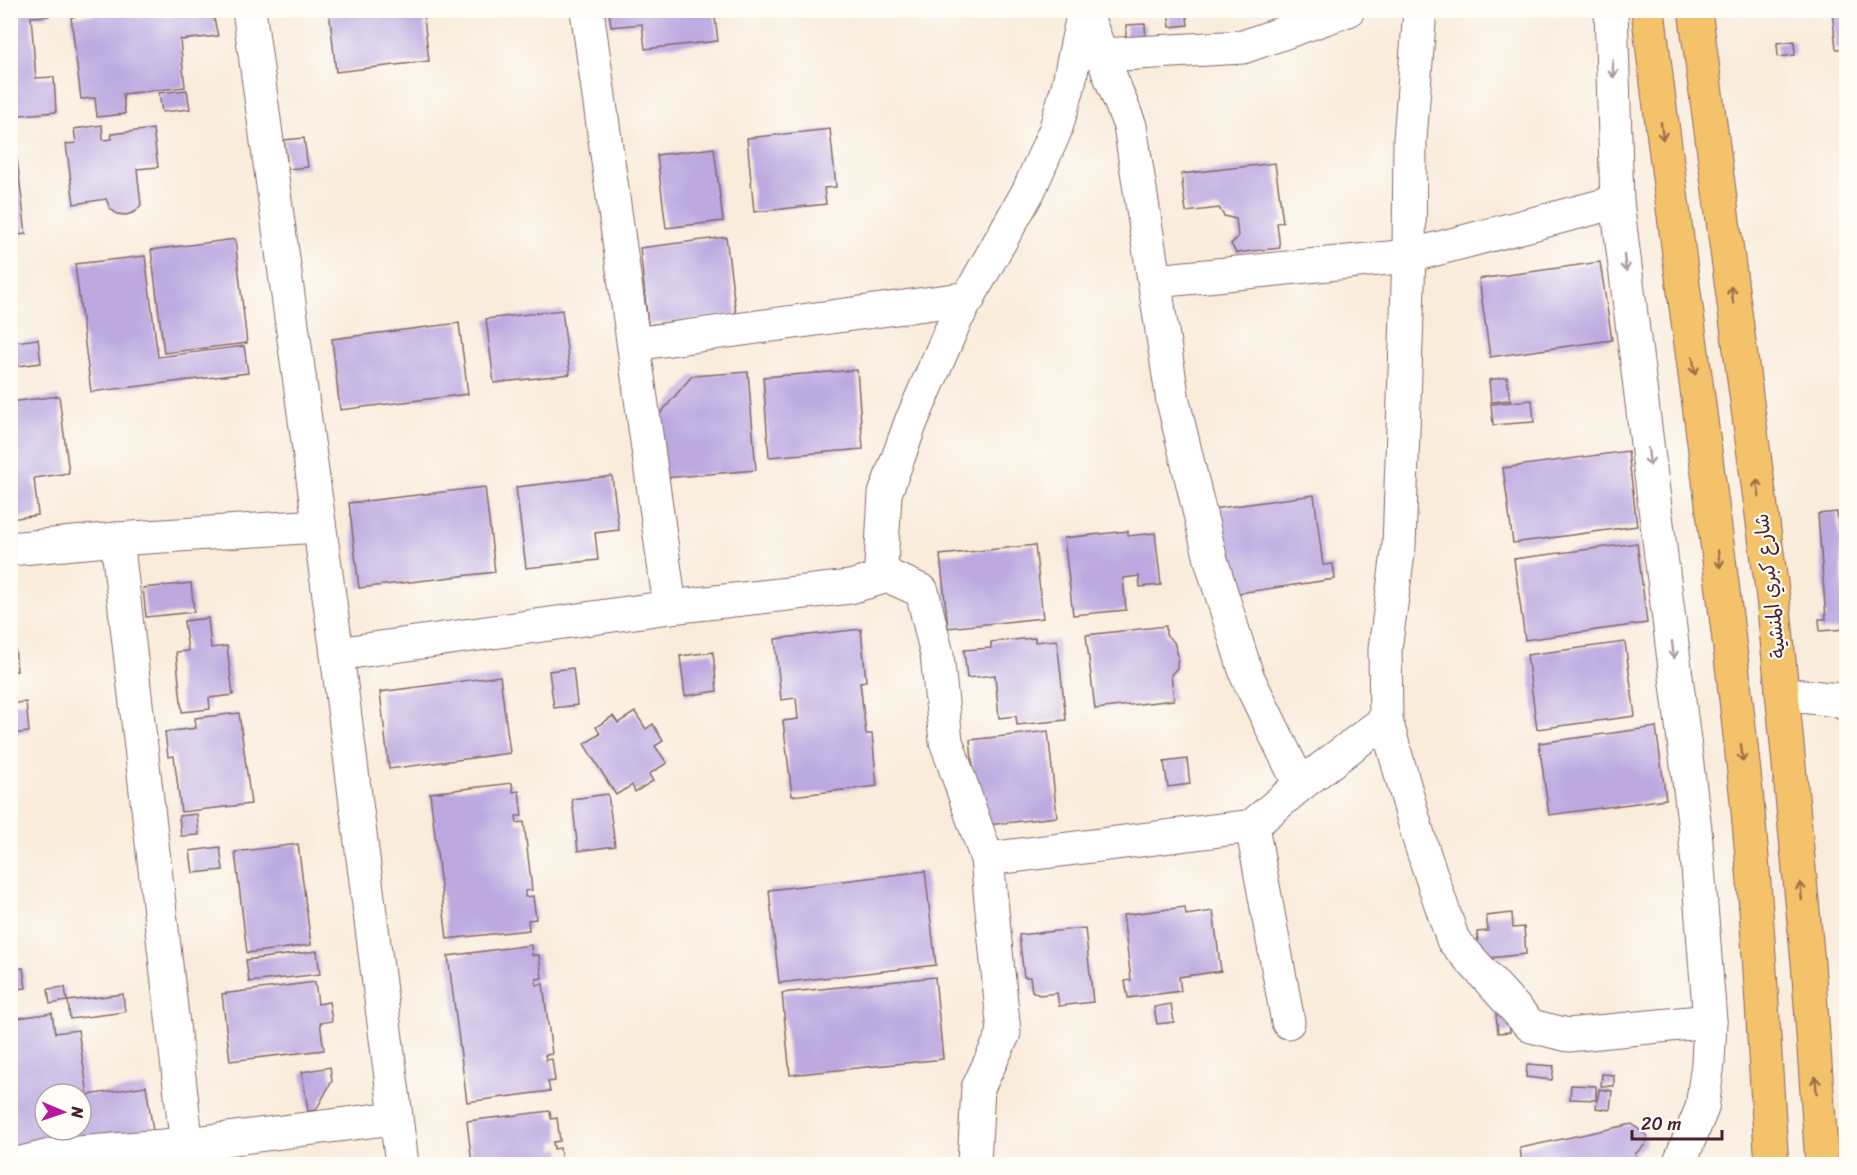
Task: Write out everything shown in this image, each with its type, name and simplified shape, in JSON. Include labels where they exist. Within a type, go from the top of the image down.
[{"type":"main road","points":[[1648,10],[1669,187],[1713,510],[1747,795],[1772,1164]]},
{"type":"main road","name":"شارع كبري المنشية","points":[[1695,10],[1773,598],[1808,963],[1822,1164]]},
{"type":"street","points":[[249,10],[337,654],[394,1118],[402,1164]]},
{"type":"street","points":[[587,10],[670,607]]},
{"type":"street","points":[[974,1164],[978,1088],[1004,1033],[987,859],[946,741],[937,655],[922,591],[888,576],[881,565],[885,494],[910,422],[955,321],[1029,190],[1055,131],[1084,10],[1130,126],[1173,401],[1211,560],[1247,676],[1300,785]]},
{"type":"street","points":[[1102,55],[1243,47],[1347,10]]},
{"type":"street","points":[[1420,10],[1410,139],[1409,256],[1399,546],[1385,649],[1386,720],[1420,842],[1453,939],[1531,1026],[1568,1035],[1710,1021]]},
{"type":"street","points":[[1611,10],[1617,202],[1695,829],[1710,1021],[1708,1063],[1702,1108],[1679,1164]]},
{"type":"street","points":[[1155,281],[1409,256],[1617,202]]},
{"type":"street","points":[[634,344],[969,298]]},
{"type":"street","points":[[10,549],[117,539],[318,526]]},
{"type":"street","points":[[117,539],[188,1154]]},
{"type":"street","points":[[337,654],[670,607],[850,587],[888,576]]},
{"type":"street","points":[[1782,694],[1838,700],[1846,704]]},
{"type":"street","points":[[987,859],[1252,826],[1300,785],[1386,720]]},
{"type":"street","points":[[1252,826],[1288,1022]]},
{"type":"street","points":[[17,1164],[54,1155],[188,1154],[394,1118]]},
{"type":"building","points":[[10,10],[48,10],[49,16],[31,17],[36,78],[54,77],[56,112],[10,116]]},
{"type":"building","points":[[104,10],[212,10],[218,36],[180,40],[185,87],[123,94],[125,114],[97,117],[95,98],[81,99],[71,17],[104,13]]},
{"type":"building","points":[[329,10],[423,10],[429,61],[336,72]]},
{"type":"building","points":[[609,10],[714,10],[718,41],[645,49],[642,24],[611,27]]},
{"type":"building","points":[[1168,10],[1186,10],[1188,25],[1170,27]]},
{"type":"building","points":[[1832,10],[1846,10],[1846,48],[1836,49]]},
{"type":"building","points":[[1145,24],[1146,42],[1126,43],[1126,25]]},
{"type":"building","points":[[1794,41],[1795,55],[1778,57],[1777,43]]},
{"type":"building","points":[[187,90],[190,109],[162,112],[159,93]]},
{"type":"building","points":[[102,125],[103,140],[112,139],[111,134],[153,129],[158,167],[137,169],[141,205],[135,212],[126,215],[117,214],[110,208],[106,199],[74,204],[66,144],[76,143],[74,129]]},
{"type":"building","points":[[830,129],[836,187],[824,188],[826,204],[754,212],[747,138]]},
{"type":"building","points":[[304,138],[308,167],[288,169],[284,140]]},
{"type":"building","points":[[714,148],[723,221],[666,228],[657,155]]},
{"type":"building","points":[[17,159],[26,234],[10,236],[10,160]]},
{"type":"building","points":[[1275,163],[1283,222],[1277,223],[1280,248],[1236,253],[1231,244],[1238,237],[1236,219],[1224,216],[1219,208],[1186,212],[1181,174]]},
{"type":"building","points":[[726,237],[736,314],[648,325],[640,248]]},
{"type":"building","points":[[235,239],[247,343],[164,353],[151,250]]},
{"type":"building","points":[[145,256],[158,357],[244,346],[248,373],[91,392],[75,264]]},
{"type":"building","points":[[1600,262],[1612,340],[1490,357],[1479,279]]},
{"type":"building","points":[[562,310],[570,374],[494,383],[486,319]]},
{"type":"building","points":[[10,321],[15,342],[38,339],[41,363],[10,367]]},
{"type":"building","points":[[459,323],[468,394],[340,410],[332,339]]},
{"type":"building","points":[[857,370],[863,449],[769,457],[763,377]]},
{"type":"building","points":[[748,372],[756,470],[664,478],[659,415],[692,376]]},
{"type":"building","points":[[1507,377],[1510,400],[1491,402],[1489,380]]},
{"type":"building","points":[[59,396],[69,473],[34,478],[38,515],[10,519],[10,402]]},
{"type":"building","points":[[1532,400],[1534,422],[1493,425],[1491,404]]},
{"type":"building","points":[[1628,451],[1637,526],[1513,543],[1503,468]]},
{"type":"building","points":[[612,476],[619,530],[595,533],[598,560],[526,568],[516,487]]},
{"type":"building","points":[[485,487],[495,572],[359,588],[349,503]]},
{"type":"building","points":[[1314,495],[1323,565],[1333,564],[1335,579],[1225,595],[1213,509]]},
{"type":"building","points":[[1837,512],[1844,602],[1846,602],[1846,629],[1820,631],[1819,619],[1826,619],[1818,514]]},
{"type":"building","points":[[1128,531],[1128,536],[1155,533],[1161,585],[1140,587],[1139,576],[1123,578],[1126,610],[1073,615],[1064,538]]},
{"type":"building","points":[[1637,543],[1647,623],[1525,640],[1514,559]]},
{"type":"building","points":[[1035,545],[1043,618],[948,628],[940,555]]},
{"type":"building","points":[[191,583],[194,612],[146,617],[143,588]]},
{"type":"building","points":[[208,618],[211,648],[227,646],[233,695],[209,698],[210,709],[182,712],[176,652],[188,651],[184,621]]},
{"type":"building","points":[[1166,626],[1166,635],[1174,642],[1178,655],[1177,668],[1171,675],[1174,700],[1095,709],[1086,635]]},
{"type":"building","points":[[861,629],[866,681],[860,682],[866,734],[872,734],[877,786],[792,796],[783,721],[798,719],[796,698],[781,700],[775,639]]},
{"type":"building","points":[[10,633],[14,633],[17,671],[10,672]]},
{"type":"building","points":[[1035,638],[1035,642],[1057,640],[1066,720],[1017,725],[1016,716],[999,718],[995,675],[967,678],[964,650],[991,648],[991,642]]},
{"type":"building","points":[[1625,642],[1635,716],[1537,729],[1527,655]]},
{"type":"building","points":[[713,652],[717,691],[685,696],[680,656]]},
{"type":"building","points":[[573,668],[577,705],[554,708],[549,671]]},
{"type":"building","points":[[500,676],[510,753],[389,769],[380,692]]},
{"type":"building","points":[[26,702],[29,732],[10,734],[10,704]]},
{"type":"building","points":[[635,712],[646,729],[653,724],[663,741],[655,746],[667,763],[649,774],[653,781],[635,792],[632,785],[616,795],[584,744],[600,734],[596,727],[613,716],[618,723]]},
{"type":"building","points":[[239,713],[251,804],[181,812],[174,756],[168,757],[165,732],[196,728],[195,718]]},
{"type":"building","points":[[1656,727],[1666,799],[1549,815],[1539,743]]},
{"type":"building","points":[[1048,731],[1057,817],[979,826],[970,740]]},
{"type":"building","points":[[1187,759],[1190,784],[1168,787],[1164,762]]},
{"type":"building","points":[[512,783],[513,792],[519,791],[522,816],[516,816],[517,823],[524,822],[532,890],[525,891],[525,897],[533,896],[536,919],[528,920],[529,930],[447,939],[430,793]]},
{"type":"building","points":[[608,794],[615,846],[578,851],[572,799]]},
{"type":"building","points":[[197,814],[199,835],[181,836],[179,816]]},
{"type":"building","points":[[298,844],[311,945],[247,953],[235,852]]},
{"type":"building","points":[[220,847],[223,870],[193,873],[190,851]]},
{"type":"building","points":[[925,871],[936,965],[779,983],[769,890]]},
{"type":"building","points":[[1185,907],[1186,915],[1213,911],[1221,971],[1179,977],[1181,991],[1128,998],[1125,981],[1131,980],[1123,915]]},
{"type":"building","points":[[1512,913],[1513,928],[1524,927],[1526,954],[1480,959],[1477,932],[1488,931],[1486,916]]},
{"type":"building","points":[[1085,928],[1093,1002],[1059,1006],[1057,993],[1039,995],[1032,991],[1030,977],[1024,977],[1019,935]]},
{"type":"building","points":[[531,945],[532,955],[539,955],[542,978],[536,979],[536,985],[543,984],[552,1054],[545,1055],[546,1060],[552,1059],[555,1081],[548,1082],[550,1091],[467,1102],[448,956]]},
{"type":"building","points":[[317,951],[320,974],[249,982],[246,960]]},
{"type":"building","points":[[23,968],[26,988],[15,989],[12,970]]},
{"type":"building","points":[[935,977],[943,1059],[790,1075],[782,993]]},
{"type":"building","points":[[315,982],[318,1004],[329,1002],[332,1021],[320,1023],[324,1050],[230,1061],[222,994]]},
{"type":"building","points":[[65,987],[67,1001],[50,1004],[48,989]]},
{"type":"building","points":[[123,994],[125,1012],[70,1019],[68,1001]]},
{"type":"building","points":[[1171,1004],[1174,1022],[1157,1024],[1154,1007]]},
{"type":"building","points":[[1507,1005],[1510,1032],[1498,1033],[1495,1006]]},
{"type":"building","points":[[52,1013],[55,1033],[78,1030],[86,1082],[33,1082],[33,1142],[70,1142],[10,1150],[11,1019]]},
{"type":"building","points":[[1527,1064],[1554,1066],[1552,1080],[1526,1077]]},
{"type":"building","points":[[330,1067],[332,1081],[316,1110],[308,1111],[302,1072]]},
{"type":"building","points":[[1602,1074],[1614,1075],[1614,1086],[1601,1086]]},
{"type":"building","points":[[1571,1085],[1596,1086],[1596,1100],[1570,1099]]},
{"type":"building","points":[[146,1086],[153,1131],[93,1139],[93,1094]]},
{"type":"building","points":[[1599,1089],[1612,1091],[1610,1110],[1596,1108]]},
{"type":"building","points":[[550,1111],[551,1119],[557,1118],[560,1141],[553,1142],[554,1149],[560,1148],[562,1164],[472,1164],[467,1121]]},
{"type":"building","points":[[1632,1124],[1647,1136],[1645,1145],[1635,1154],[1637,1158],[1631,1164],[1522,1164],[1520,1148]]}]
